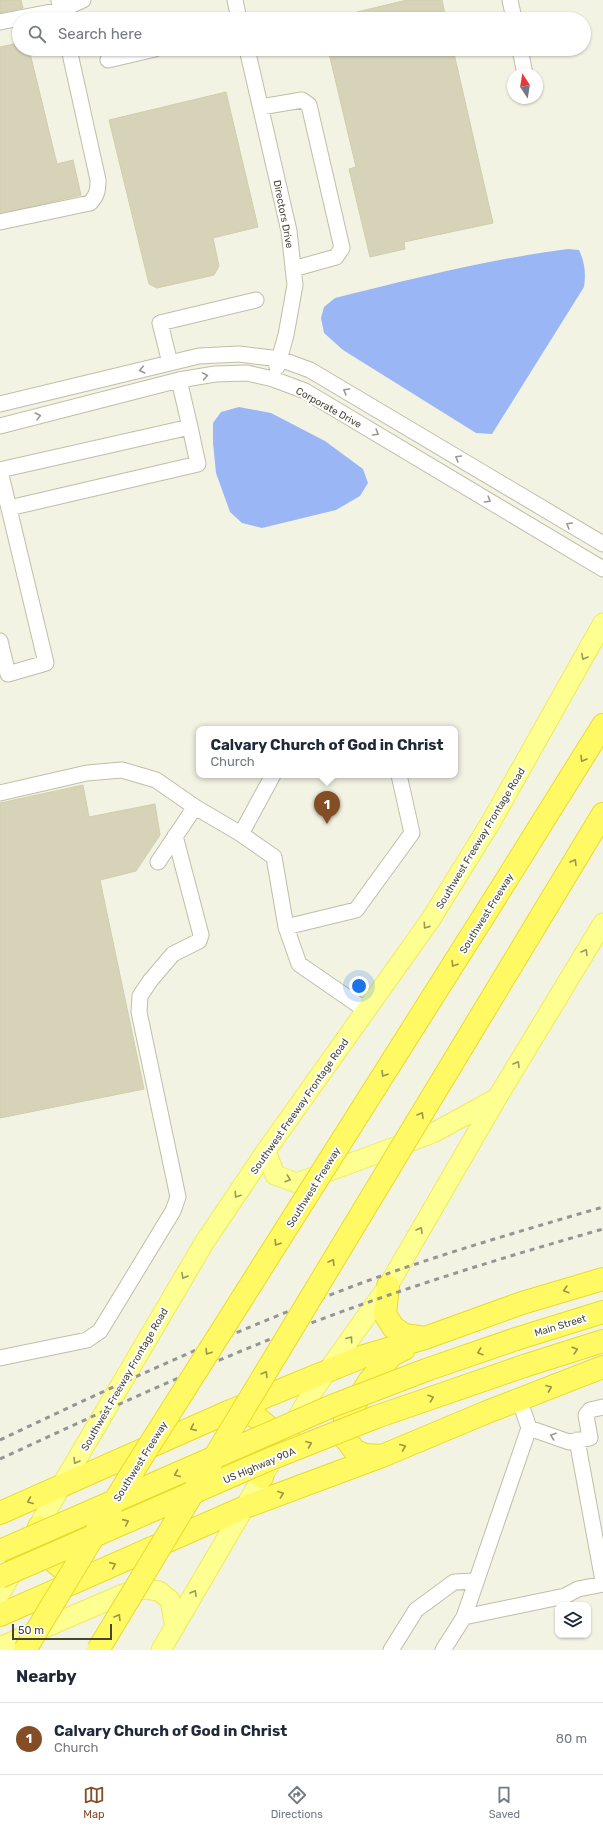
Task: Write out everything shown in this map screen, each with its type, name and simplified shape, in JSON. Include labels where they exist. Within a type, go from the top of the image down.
[{"type":"highway","name":"Southwest Freeway","points":[[25,1650],[128,1479],[603,725]]},
{"type":"highway","points":[[98,1650],[603,814]]},
{"type":"highway","points":[[0,1513],[60,1488],[228,1412],[364,1356],[425,1338],[522,1303],[603,1279]]},
{"type":"highway","points":[[388,1286],[385,1314],[392,1327],[404,1335],[425,1338]]},
{"type":"highway","name":"Main Street","points":[[0,1550],[332,1406],[426,1370],[516,1339],[603,1312]]},
{"type":"highway","points":[[382,1456],[365,1455],[355,1451],[345,1438],[345,1419],[370,1380],[392,1355],[425,1338]]},
{"type":"highway","name":"US Highway 90A","points":[[0,1577],[270,1459],[376,1417],[524,1366],[603,1341]]},
{"type":"highway","points":[[0,1615],[245,1507],[382,1456],[519,1399],[603,1367]]},
{"type":"highway","points":[[228,1412],[254,1415],[267,1426],[269,1446],[262,1477]]},
{"type":"highway","points":[[39,1527],[46,1551],[60,1568],[84,1578]]},
{"type":"main road","name":"Southwest Freeway Frontage Road","points":[[0,1594],[60,1488],[204,1242],[266,1151],[431,919],[491,822],[603,623]]},
{"type":"main road","points":[[161,1650],[311,1394],[388,1286],[497,1098],[603,923]]},
{"type":"main road","points":[[266,1151],[276,1175],[297,1183],[433,1133],[497,1098]]},
{"type":"main road","points":[[0,1647],[123,1594],[145,1589],[159,1590],[170,1600],[174,1627]]},
{"type":"street","points":[[51,12],[61,10],[83,0]]},
{"type":"street","points":[[235,0],[238,12]]},
{"type":"street","points":[[510,0],[513,12]]},
{"type":"street","points":[[0,22],[12,20]]},
{"type":"street","points":[[0,222],[90,203],[96,197],[98,180],[71,56]]},
{"type":"street","points":[[108,60],[125,56]]},
{"type":"street","name":"Directors Drive","points":[[249,56],[289,231],[295,285],[286,335],[273,379]]},
{"type":"street","points":[[521,56],[524,68]]},
{"type":"street","points":[[261,107],[302,100],[309,105],[342,248],[336,257],[293,269]]},
{"type":"street","points":[[170,363],[160,323],[256,300]]},
{"type":"street","name":"Corporate Drive","points":[[0,404],[199,356],[239,354],[280,359],[310,370],[603,544]]},
{"type":"street","name":"Corporate Drive","points":[[0,426],[179,380],[215,374],[247,373],[273,379],[305,391],[603,569]]},
{"type":"street","points":[[9,508],[198,464],[179,380]]},
{"type":"street","points":[[0,641],[8,674],[46,663],[0,471],[190,427]]},
{"type":"street","points":[[0,793],[87,773],[122,770],[156,780],[195,807],[241,834],[274,857],[286,927],[299,964],[366,1011]]},
{"type":"street","points":[[241,834],[271,778]]},
{"type":"street","points":[[286,927],[356,910],[412,833],[400,778]]},
{"type":"street","points":[[158,862],[195,807]]},
{"type":"street","points":[[0,1358],[87,1340],[100,1331],[173,1211],[178,1197],[139,1012],[140,996],[150,981],[173,954],[199,941],[201,935],[175,836]]},
{"type":"street","points":[[443,1650],[464,1616],[529,1428],[519,1399]]},
{"type":"street","points":[[529,1428],[569,1442],[590,1438],[586,1416],[590,1410],[603,1407]]},
{"type":"street","points":[[464,1616],[565,1596],[578,1589],[603,1583],[577,1440]]},
{"type":"street","points":[[391,1650],[416,1610],[454,1582],[476,1581]]},
{"type":"water","points":[[568,249],[579,250],[583,259],[585,277],[584,287],[492,434],[476,433],[343,350],[324,333],[321,318],[324,307],[335,298],[480,264]]},
{"type":"water","points":[[239,407],[271,413],[325,441],[363,469],[368,483],[360,496],[336,510],[262,528],[242,523],[230,512],[216,473],[213,443],[213,423],[221,412]]},
{"type":"building","points":[[0,0],[21,0],[23,8],[0,13]]},
{"type":"building","points":[[407,0],[442,0],[445,12],[357,12]]},
{"type":"building","points":[[12,44],[12,56],[31,56],[57,164],[73,160],[81,195],[0,214],[0,47]]},
{"type":"building","points":[[330,56],[455,56],[493,223],[404,242],[405,249],[370,257],[349,169],[356,167]]},
{"type":"building","points":[[226,92],[258,227],[213,238],[219,266],[214,275],[157,288],[149,284],[109,120]]},
{"type":"building","points":[[83,785],[89,817],[155,804],[160,835],[136,871],[100,880],[144,1089],[0,1118],[0,803]]},
{"type":"railway","points":[[0,1440],[182,1356],[320,1299],[425,1261],[603,1207]]},
{"type":"railway","points":[[0,1459],[217,1361],[349,1309],[507,1257],[603,1229]]},
{"type":"place","name":"Calvary Church of God in Christ","points":[[327,824]]}]
